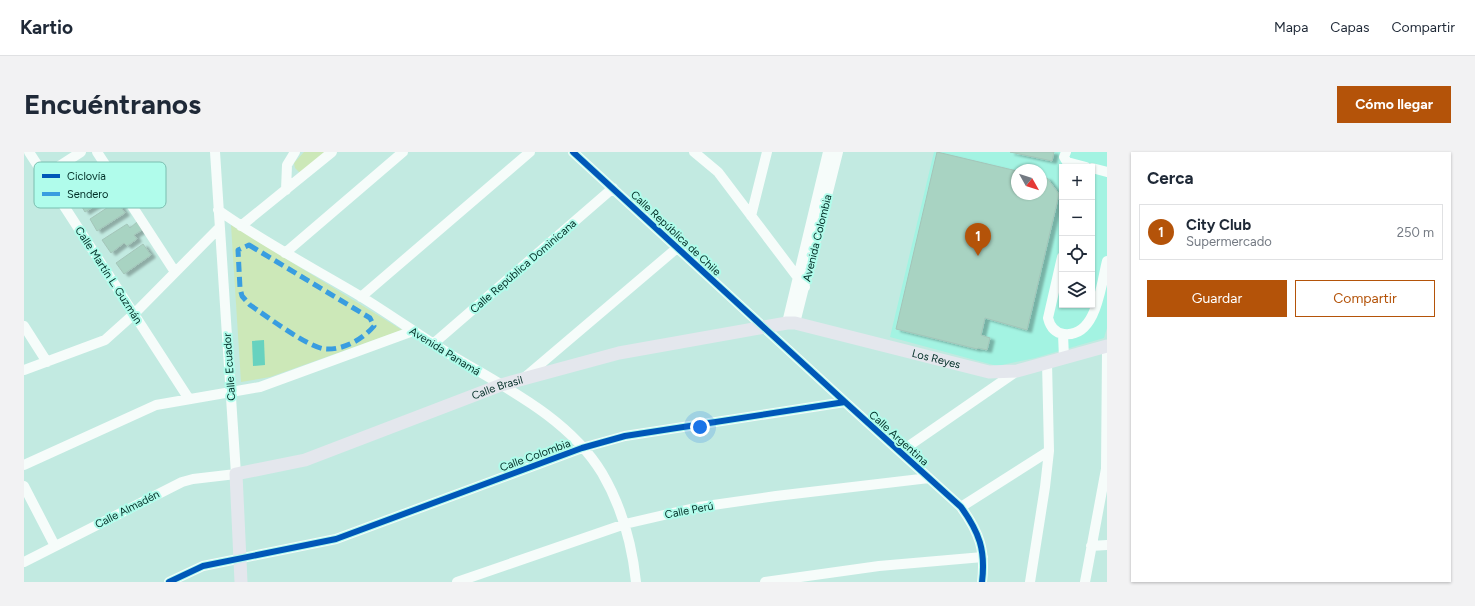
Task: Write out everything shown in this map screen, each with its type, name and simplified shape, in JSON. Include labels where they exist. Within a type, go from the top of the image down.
[{"type":"main road","name":"Los Reyes","points":[[765,328],[791,323],[990,372],[1017,371],[1107,346]]},
{"type":"main road","name":"Calle Brasil","points":[[236,474],[305,460],[501,385],[522,379],[619,353],[765,328]]},
{"type":"main road","name":"Calle Ecuador","points":[[236,474],[241,582]]},
{"type":"street","name":"Calle Martín L. Guzmán","points":[[29,152],[35,162]]},
{"type":"street","points":[[66,162],[82,152]]},
{"type":"street","points":[[96,152],[103,162]]},
{"type":"street","name":"Calle Ecuador","points":[[215,152],[236,474]]},
{"type":"street","points":[[286,190],[287,164],[295,152]]},
{"type":"street","points":[[241,226],[332,152]]},
{"type":"street","points":[[285,253],[403,152]]},
{"type":"street","points":[[361,297],[530,152]]},
{"type":"street","name":"Calle República de Chile","points":[[573,152],[765,328]]},
{"type":"street","points":[[694,152],[718,172],[805,287]]},
{"type":"street","points":[[751,216],[766,152]]},
{"type":"street","name":"Avenida Colombia","points":[[791,323],[798,278],[828,152]]},
{"type":"street","name":"Avenida Colombia","points":[[791,323],[805,287],[838,152]]},
{"type":"street","points":[[1066,152],[1064,157],[1067,162],[1075,164]]},
{"type":"street","points":[[1095,169],[1107,172]]},
{"type":"street","name":"Calle República Dominicana","points":[[433,344],[613,188]]},
{"type":"street","name":"Calle Martín L. Guzmán","points":[[65,208],[189,399]]},
{"type":"street","points":[[133,208],[175,272]]},
{"type":"street","name":"Avenida Panamá","points":[[218,210],[241,226],[361,297],[433,344],[501,385],[548,416],[567,432],[602,473],[625,524],[633,557],[636,582]]},
{"type":"street","points":[[24,370],[105,340],[134,314],[220,226]]},
{"type":"street","points":[[522,379],[677,248]]},
{"type":"street","points":[[1059,270],[1048,318],[1049,325],[1055,331],[1063,334],[1072,334],[1088,325],[1098,300],[1107,261]]},
{"type":"street","points":[[24,326],[46,362]]},
{"type":"street","name":"Calle Argentina","points":[[765,328],[962,507],[975,526],[981,542],[983,557],[982,582]]},
{"type":"street","points":[[24,464],[156,405],[260,387],[286,379],[413,331]]},
{"type":"street","points":[[1063,334],[1064,358]]},
{"type":"street","points":[[1085,582],[1090,546],[1106,469],[1107,352]]},
{"type":"street","points":[[1030,582],[1045,486],[1048,451],[1048,362]]},
{"type":"street","points":[[900,452],[1017,371]]},
{"type":"street","name":"Calle Colombia","points":[[168,582],[203,566],[336,538],[582,448],[632,434],[845,402]]},
{"type":"street","points":[[962,507],[1048,451]]},
{"type":"street","name":"Calle Almadén","points":[[24,562],[187,480],[236,474]]},
{"type":"street","name":"Calle Perú","points":[[457,582],[625,524],[699,507],[783,495],[929,478]]},
{"type":"street","points":[[24,486],[55,546]]},
{"type":"street","points":[[1090,546],[1107,545]]},
{"type":"street","points":[[765,582],[879,566],[983,557]]},
{"type":"shaded area","points":[[304,152],[327,152],[304,171],[299,172],[295,168],[294,163]]},
{"type":"shaded area","points":[[934,152],[1107,152],[1107,328],[1104,338],[1035,358],[997,366],[890,337]]},
{"type":"shaded area","points":[[231,225],[402,330],[270,377],[241,382]]},
{"type":"shaded area","points":[[264,340],[265,365],[253,366],[252,341]]},
{"type":"building","points":[[937,152],[1011,170],[1011,200],[1047,200],[1047,178],[1059,194],[1027,330],[985,318],[981,335],[990,338],[987,350],[977,349],[896,329]]},
{"type":"building","points":[[1010,152],[1054,152],[1052,161]]},
{"type":"building","points":[[83,208],[91,208],[85,212]]},
{"type":"building","points":[[107,208],[121,208],[125,213],[97,231],[90,219]]},
{"type":"building","points":[[137,222],[142,230],[134,235],[137,239],[127,246],[124,243],[111,253],[102,240],[127,224],[130,228]]},
{"type":"building","points":[[143,244],[151,255],[124,274],[116,263]]},
{"type":"marked path","points":[[249,245],[370,318],[374,326],[370,331],[353,343],[333,349],[319,348],[309,344],[288,331],[250,305],[242,296],[240,288],[238,250],[249,245]]},
{"type":"cycle path","points":[[573,152],[961,507],[977,533],[980,542],[983,560],[982,582]]},
{"type":"cycle path","points":[[169,582],[203,566],[336,539],[582,448],[625,436],[845,402]]},
{"type":"place","name":"City Club","points":[[978,256]]}]
